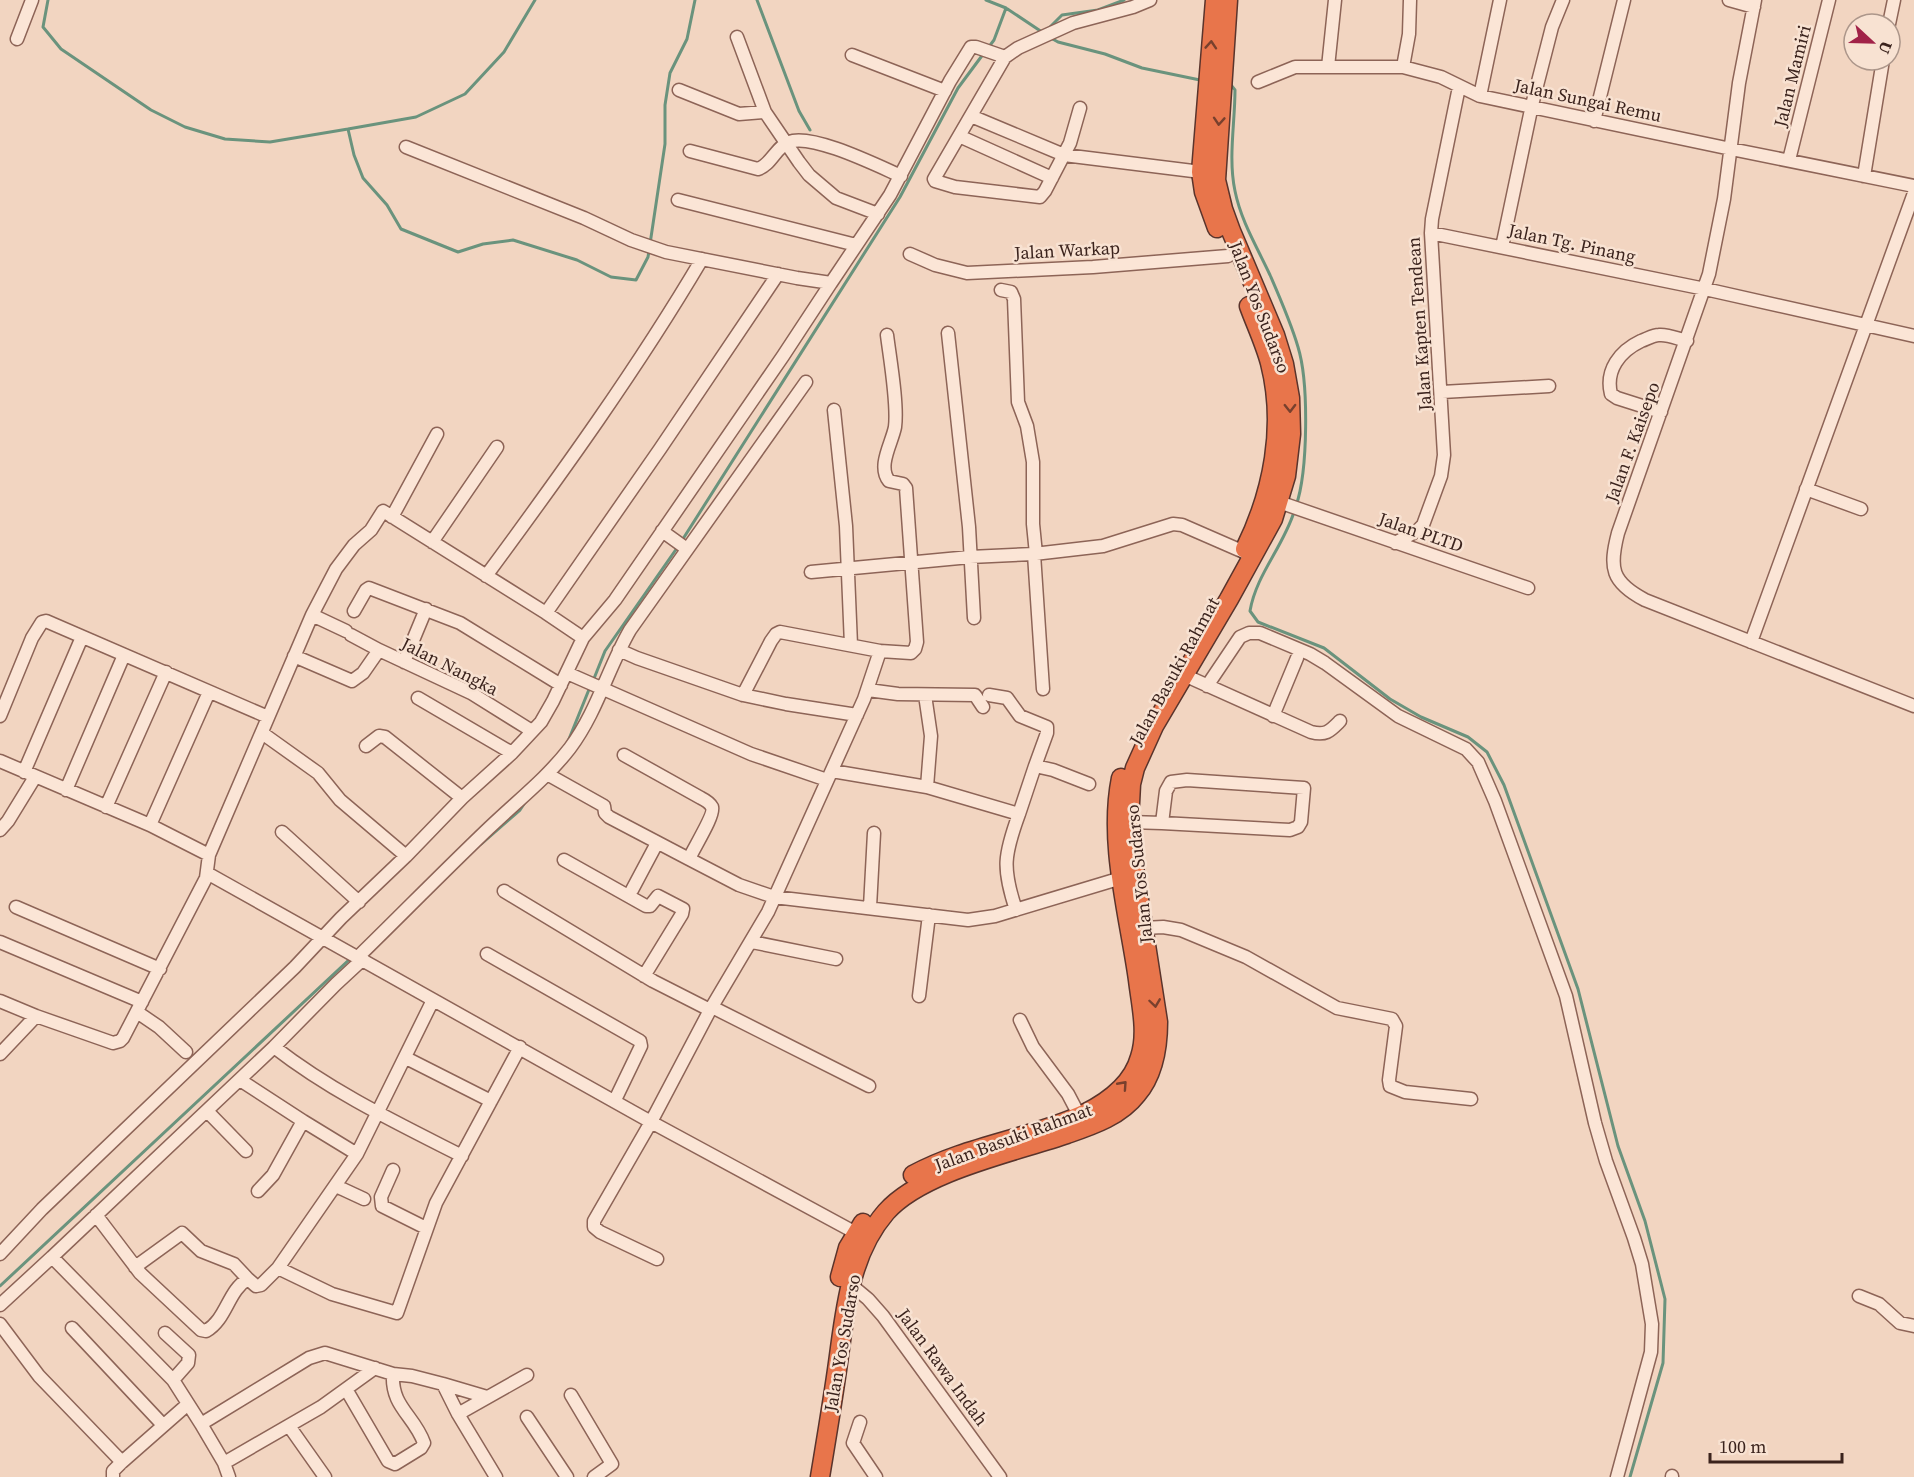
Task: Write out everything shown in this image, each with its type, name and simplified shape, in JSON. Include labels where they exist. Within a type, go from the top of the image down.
[{"type":"highway","name":"Jalan Basuki Rahmat","points":[[808,1477],[839,1280],[848,1248],[856,1233],[883,1199],[907,1179],[942,1162],[1079,1115],[1117,1092],[1126,1083],[1141,1057],[1143,1036],[1129,876],[1116,828],[1118,790],[1124,763],[1137,732],[1244,552],[1285,504],[1276,441],[1273,382],[1269,362],[1228,256],[1217,211],[1201,172],[1215,0]]},
{"type":"highway","name":"Jalan Yos Sudarso","points":[[820,1477],[850,1284],[865,1242],[887,1211],[902,1197],[932,1180],[985,1160],[1088,1127],[1119,1112],[1138,1094],[1151,1071],[1158,1036],[1156,1004],[1143,928],[1129,876],[1131,792],[1135,768],[1154,726],[1285,504],[1291,434],[1288,380],[1275,335],[1217,211],[1215,168],[1228,0]]},
{"type":"street","points":[[17,39],[32,0]]},
{"type":"street","points":[[1080,108],[1070,143],[1040,197],[955,187],[936,182],[934,179],[971,116],[1002,56],[1054,30],[1150,0]]},
{"type":"street","points":[[1328,67],[1335,0]]},
{"type":"street","points":[[1403,68],[1410,0]]},
{"type":"street","points":[[1480,96],[1500,0]]},
{"type":"street","points":[[1502,247],[1532,105],[1552,27],[1563,0]]},
{"type":"street","points":[[1594,121],[1624,0]]},
{"type":"street","points":[[1729,0],[1754,4]]},
{"type":"street","name":"Jalan Mamiri","points":[[1790,160],[1829,0]]},
{"type":"street","name":"Jalan F. Kaisepo","points":[[1754,4],[1739,83],[1724,199],[1705,289],[1618,533],[1612,556],[1616,572],[1625,588],[1645,600],[1914,706]]},
{"type":"street","points":[[737,37],[765,112],[785,144],[809,175],[836,198],[878,214]]},
{"type":"street","points":[[0,1254],[42,1209],[327,939],[341,918],[462,798],[512,753],[548,712],[569,674],[583,638],[615,600],[665,533],[878,214],[901,176],[968,50],[973,46],[1002,56]]},
{"type":"street","points":[[852,55],[945,91]]},
{"type":"street","name":"Jalan Sungai Remu","points":[[1258,82],[1293,68],[1403,68],[1441,77],[1480,96],[1914,186]]},
{"type":"street","points":[[1864,176],[1881,72]]},
{"type":"street","name":"Jalan Kapten Tendean","points":[[1395,543],[1417,531],[1423,525],[1432,506],[1441,476],[1444,455],[1431,232],[1459,87]]},
{"type":"street","points":[[679,90],[739,114],[765,112]]},
{"type":"street","points":[[971,116],[1064,155],[1201,172]]},
{"type":"street","points":[[959,136],[1052,178]]},
{"type":"street","points":[[690,151],[758,169],[763,167],[785,144],[795,140],[804,140],[824,145],[901,176]]},
{"type":"street","points":[[406,147],[584,218],[619,236],[666,252],[831,283]]},
{"type":"street","points":[[1751,642],[1914,193]]},
{"type":"street","points":[[678,200],[856,245]]},
{"type":"street","name":"Jalan Tg. Pinang","points":[[1431,232],[1705,289],[1914,336]]},
{"type":"street","name":"Jalan Warkap","points":[[910,254],[935,265],[968,273],[1093,267],[1228,256]]},
{"type":"street","points":[[486,576],[624,383],[666,320],[702,259]]},
{"type":"street","points":[[546,613],[778,274]]},
{"type":"street","points":[[1001,290],[1011,292],[1014,299],[1018,402],[1027,426],[1033,462],[1033,524],[1042,689]]},
{"type":"street","points":[[948,333],[974,618]]},
{"type":"street","points":[[743,695],[771,641],[778,633],[880,651],[911,653],[915,650],[917,642],[906,488],[903,484],[889,481],[885,471],[886,455],[895,426],[887,335]]},
{"type":"street","points":[[1661,412],[1611,394],[1611,372],[1625,350],[1650,337],[1667,335],[1687,341]]},
{"type":"street","points":[[0,1305],[274,1047],[488,829],[547,774],[576,739],[596,704],[599,686],[630,630],[684,547],[806,382]]},
{"type":"street","points":[[1442,392],[1549,386]]},
{"type":"street","points":[[834,410],[846,526],[851,645]]},
{"type":"street","points":[[392,517],[437,434]]},
{"type":"street","points":[[432,542],[497,447]]},
{"type":"street","points":[[1806,489],[1860,509]]},
{"type":"street","name":"Jalan PLTD","points":[[1285,504],[1528,588]]},
{"type":"street","points":[[0,1001],[113,1043],[123,1038],[207,873],[209,855],[312,615],[336,569],[354,545],[371,530],[383,511],[583,638]]},
{"type":"street","points":[[810,572],[970,557],[1035,554],[1102,546],[1173,524],[1182,525],[1244,552]]},
{"type":"street","points":[[665,533],[684,547]]},
{"type":"street","points":[[354,611],[369,588],[426,609],[473,630],[561,685]]},
{"type":"street","points":[[404,662],[426,609]]},
{"type":"street","points":[[312,615],[379,650]]},
{"type":"street","points":[[0,716],[32,638],[42,622],[46,621],[268,717]]},
{"type":"street","points":[[1207,686],[1240,637],[1249,633],[1260,633],[1310,654],[1398,716],[1466,749],[1478,762],[1495,801],[1566,996],[1598,1132],[1642,1264],[1652,1324],[1652,1346],[1617,1477]]},
{"type":"street","points":[[0,830],[8,821],[30,774],[82,637]]},
{"type":"street","name":"Jalan Nangka","points":[[294,656],[352,681],[363,672],[379,650],[471,693],[532,731]]},
{"type":"street","points":[[619,650],[743,695],[857,715]]},
{"type":"street","points":[[657,1259],[600,1232],[594,1227],[594,1221],[651,1122],[711,1009],[752,942],[868,690],[880,651]]},
{"type":"street","points":[[66,790],[124,655]]},
{"type":"street","points":[[1273,716],[1297,658]]},
{"type":"street","points":[[106,807],[166,672]]},
{"type":"street","points":[[569,674],[751,754],[830,775],[927,787],[1019,814]]},
{"type":"street","points":[[1184,675],[1318,734],[1329,732],[1340,721]]},
{"type":"street","points":[[868,690],[898,694],[975,695],[986,701],[1007,698],[1020,716],[1047,727],[1047,733],[1008,847],[1005,872],[1016,910]]},
{"type":"street","points":[[150,825],[209,692]]},
{"type":"street","points":[[926,695],[931,736],[927,787]]},
{"type":"street","points":[[418,698],[512,753]]},
{"type":"street","points":[[262,733],[318,773],[340,800],[406,856]]},
{"type":"street","points":[[366,746],[379,736],[385,737],[462,798]]},
{"type":"street","points":[[624,755],[712,806],[710,819],[689,859]]},
{"type":"street","points":[[0,760],[150,825],[209,855]]},
{"type":"street","points":[[1035,766],[1053,770],[1089,784]]},
{"type":"street","points":[[547,774],[604,806],[605,813],[609,817],[739,885],[774,897],[968,920],[982,919],[1016,910],[1129,876]]},
{"type":"street","points":[[1130,822],[1290,830],[1298,827],[1301,822],[1304,788],[1175,781],[1171,782],[1166,791],[1162,822]]},
{"type":"street","points":[[282,832],[359,902]]},
{"type":"street","points":[[870,907],[874,833]]},
{"type":"street","points":[[632,890],[657,843]]},
{"type":"street","points":[[564,860],[646,906],[650,906],[658,896],[683,909],[682,915],[644,976]]},
{"type":"street","points":[[207,873],[651,1122],[856,1233]]},
{"type":"street","points":[[504,891],[687,1000],[711,1009],[869,1086]]},
{"type":"street","points":[[16,907],[160,969]]},
{"type":"street","points":[[919,996],[929,915]]},
{"type":"street","points":[[1143,928],[1163,927],[1181,930],[1246,957],[1336,1008],[1392,1019],[1396,1026],[1390,1086],[1405,1092],[1470,1099]]},
{"type":"street","points":[[0,942],[139,1007],[186,1052]]},
{"type":"street","points":[[752,942],[836,959]]},
{"type":"street","points":[[487,954],[640,1041],[641,1046],[615,1100]]},
{"type":"street","points":[[135,1267],[182,1233],[201,1251],[234,1264],[258,1287],[278,1268],[357,1154],[379,1114],[433,1000]]},
{"type":"street","points":[[0,1054],[36,1016]]},
{"type":"street","points":[[1020,1020],[1033,1047],[1068,1094],[1079,1115]]},
{"type":"street","points":[[274,1047],[331,1086],[379,1114],[462,1156]]},
{"type":"street","points":[[278,1268],[332,1294],[396,1313],[436,1203],[519,1047]]},
{"type":"street","points":[[406,1058],[491,1101]]},
{"type":"street","points":[[240,1080],[357,1154]]},
{"type":"street","points":[[207,1111],[246,1151]]},
{"type":"street","points":[[258,1191],[273,1175],[303,1121]]},
{"type":"street","points":[[393,1170],[381,1197],[382,1206],[426,1228]]},
{"type":"street","points":[[336,1186],[364,1199]]},
{"type":"street","points":[[96,1215],[135,1267],[203,1331],[210,1329],[222,1316],[240,1284],[248,1279]]},
{"type":"street","points":[[52,1257],[173,1380],[224,1462],[229,1477]]},
{"type":"street","name":"Jalan Rawa Indah","points":[[850,1284],[883,1316],[1000,1477]]},
{"type":"street","points":[[1859,1296],[1879,1304],[1900,1323],[1914,1326]]},
{"type":"street","points":[[0,1324],[39,1377],[122,1462]]},
{"type":"street","points":[[72,1328],[163,1425]]},
{"type":"street","points":[[165,1333],[189,1355],[188,1363],[173,1380]]},
{"type":"street","points":[[201,1424],[320,1353],[487,1397]]},
{"type":"street","points":[[224,1462],[289,1426],[375,1368]]},
{"type":"street","points":[[346,1389],[388,1461],[395,1464],[421,1448],[424,1443],[394,1395],[393,1374]]},
{"type":"street","points":[[458,1414],[527,1375]]},
{"type":"street","points":[[443,1384],[458,1414],[496,1477]]},
{"type":"street","points":[[571,1395],[612,1464],[594,1477]]},
{"type":"street","points":[[113,1477],[112,1471],[188,1404]]},
{"type":"street","points":[[527,1417],[567,1477]]},
{"type":"street","points":[[860,1422],[853,1443],[876,1477]]},
{"type":"street","points":[[289,1426],[325,1477]]},
{"type":"waterway","points":[[48,0],[43,27],[61,49],[151,110],[185,127],[225,139],[270,142],[348,129],[354,155],[363,178],[387,205],[401,229],[458,252],[483,244],[513,240],[577,260],[611,277],[636,280],[649,251]]},
{"type":"waterway","points":[[348,129],[416,117],[465,94],[504,52],[535,0]]},
{"type":"waterway","points":[[650,244],[665,144],[665,105],[670,73],[687,39],[695,0]]},
{"type":"waterway","points":[[757,0],[799,111],[810,130]]},
{"type":"waterway","points":[[986,0],[1006,8]]},
{"type":"waterway","points":[[1049,28],[1062,15],[1098,10],[1124,0]]},
{"type":"waterway","points":[[988,48],[994,40],[1006,8],[1042,32]]},
{"type":"waterway","points":[[1049,37],[1058,42],[1105,54],[1142,68],[1200,80]]},
{"type":"waterway","points":[[681,542],[900,197],[958,88],[984,53]]},
{"type":"waterway","points":[[1231,85],[1235,90],[1232,140],[1235,191],[1245,223],[1285,311],[1302,363],[1306,427],[1303,471],[1296,506]]},
{"type":"waterway","points":[[1294,512],[1258,585],[1250,611],[1258,622],[1324,648],[1390,699],[1421,717],[1468,737],[1487,752],[1504,785],[1578,989],[1618,1146],[1645,1221],[1665,1299],[1663,1363],[1630,1477]]},
{"type":"waterway","points":[[593,681],[605,651],[677,548]]},
{"type":"waterway","points":[[569,739],[590,687]]},
{"type":"waterway","points":[[481,844],[520,810],[526,801]]},
{"type":"waterway","points":[[0,1286],[352,957]]}]
